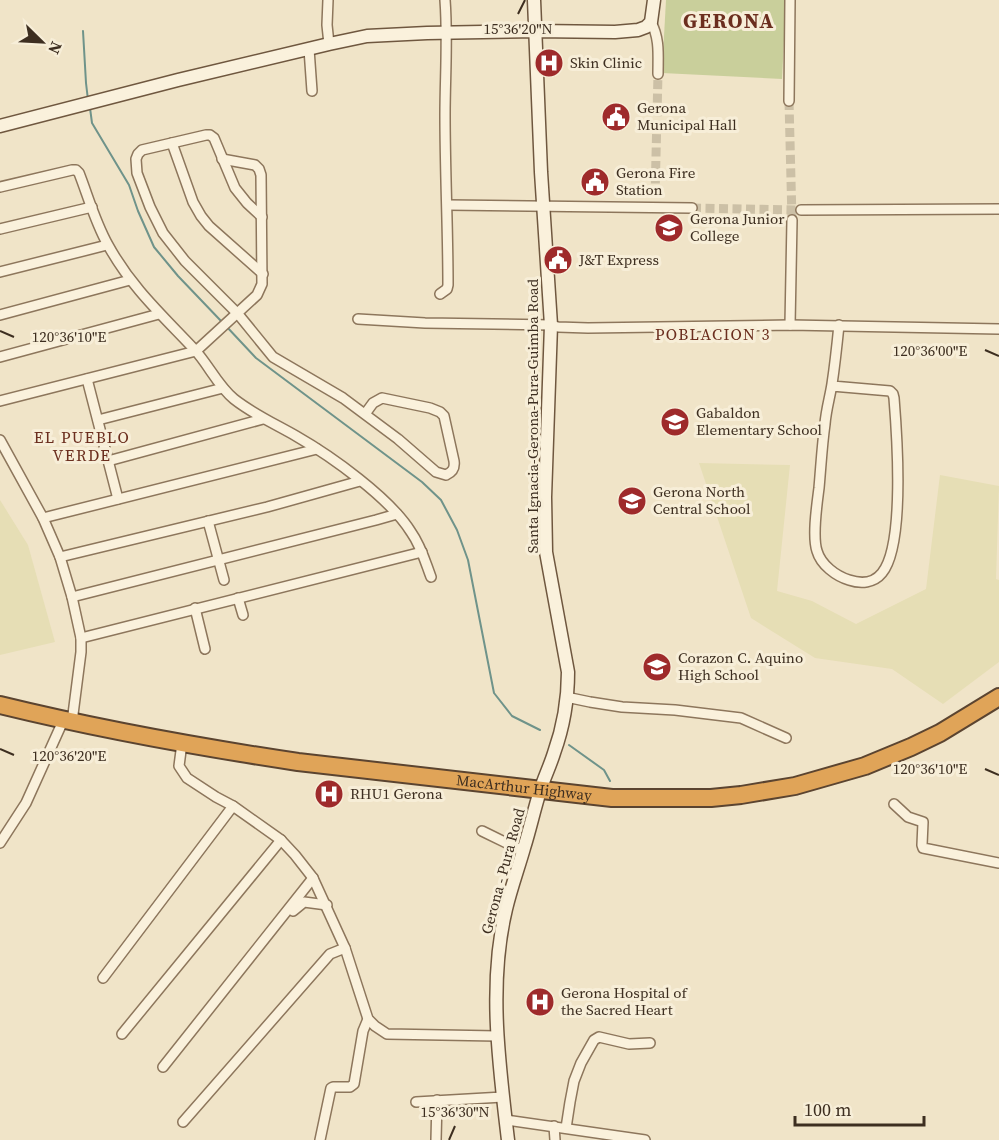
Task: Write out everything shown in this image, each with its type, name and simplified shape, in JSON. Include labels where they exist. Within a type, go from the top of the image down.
[{"type":"highway","name":"MacArthur Highway","points":[[0,705],[68,722],[298,762],[612,798],[711,798],[795,786],[866,766],[954,725],[999,697]]},
{"type":"main road","name":"Santa Ignacia-Gerona-Pura-Guimba Road","points":[[534,0],[551,325],[545,536],[568,672],[562,726],[540,790]]},
{"type":"main road","points":[[0,126],[178,80],[329,44],[378,35],[536,31],[630,32],[644,28],[651,22],[654,0]]},
{"type":"main road","name":"Gerona - Pura Road","points":[[508,1140],[497,1036],[499,946],[514,877],[524,850],[540,790]]},
{"type":"street","points":[[328,0],[329,44]]},
{"type":"street","points":[[440,294],[447,289],[448,285],[445,0]]},
{"type":"street","points":[[789,101],[790,0]]},
{"type":"street","points":[[651,22],[658,41],[658,74]]},
{"type":"street","points":[[309,49],[312,91]]},
{"type":"street","points":[[262,217],[235,188],[214,138],[210,135],[142,150],[135,159],[137,173],[163,234],[273,357],[332,390],[398,439],[436,472],[446,475],[452,472],[454,461],[444,416],[440,412],[382,398],[375,401],[365,414]]},
{"type":"street","points":[[172,143],[201,216],[262,274]]},
{"type":"street","points":[[0,401],[196,351],[259,293],[262,284],[261,175],[259,169],[252,163],[222,159]]},
{"type":"street","points":[[0,188],[76,170],[108,244],[130,280],[159,314],[196,351],[223,388],[263,419],[317,449],[384,501],[410,529],[431,577]]},
{"type":"street","points":[[654,208],[655,197]]},
{"type":"street","points":[[448,205],[692,208]]},
{"type":"street","points":[[0,229],[92,207]]},
{"type":"street","points":[[801,210],[999,209]]},
{"type":"street","points":[[790,325],[792,220]]},
{"type":"street","points":[[0,272],[108,244]]},
{"type":"street","points":[[0,315],[130,280]]},
{"type":"street","points":[[0,357],[159,314]]},
{"type":"street","points":[[358,319],[588,328],[839,325],[999,329]]},
{"type":"street","points":[[832,386],[887,391],[894,395],[898,456],[894,537],[890,558],[885,569],[877,578],[866,583],[851,581],[840,576],[823,563],[816,549],[815,535],[824,434],[839,325]]},
{"type":"street","points":[[87,379],[118,499]]},
{"type":"street","points":[[98,420],[223,388]]},
{"type":"street","points":[[108,460],[263,419]]},
{"type":"street","points":[[0,440],[43,518],[60,557],[81,638],[81,652],[68,722],[26,803],[0,843]]},
{"type":"street","points":[[43,518],[317,449]]},
{"type":"street","points":[[60,557],[267,507],[360,481]]},
{"type":"street","points":[[72,597],[397,514]]},
{"type":"street","points":[[208,521],[224,580]]},
{"type":"street","points":[[81,638],[422,552]]},
{"type":"street","points":[[238,598],[243,615]]},
{"type":"street","points":[[195,609],[205,649]]},
{"type":"street","points":[[566,697],[622,707],[741,718],[786,738]]},
{"type":"street","points":[[182,743],[179,766],[187,778],[233,806],[281,840],[313,878],[345,948],[368,1019],[375,1026],[387,1034],[497,1036]]},
{"type":"street","points":[[894,804],[908,817],[923,822],[923,848],[999,863]]},
{"type":"street","points":[[103,978],[233,806]]},
{"type":"street","points":[[482,831],[524,850]]},
{"type":"street","points":[[122,1034],[281,840]]},
{"type":"street","points":[[163,1067],[313,878]]},
{"type":"street","points":[[283,918],[304,902],[327,905]]},
{"type":"street","points":[[183,1122],[330,954],[345,948]]},
{"type":"street","points":[[320,1140],[331,1088],[350,1087],[354,1084],[363,1031],[368,1019]]},
{"type":"street","points":[[566,1128],[574,1081],[594,1040],[599,1037],[629,1044],[650,1044]]},
{"type":"street","points":[[416,1102],[503,1097]]},
{"type":"street","points":[[436,1140],[437,1100]]},
{"type":"street","points":[[506,1120],[645,1140]]},
{"type":"street","points":[[554,1126],[555,1140]]},
{"type":"shaded area","points":[[699,463],[790,465],[777,591],[812,601],[856,624],[926,589],[940,475],[999,486],[996,579],[999,580],[999,662],[943,704],[892,669],[815,658],[751,618]]},
{"type":"shaded area","points":[[0,500],[28,545],[55,642],[0,655]]},
{"type":"green space","points":[[666,0],[786,0],[782,79],[662,73]]},
{"type":"waterway","points":[[83,31],[88,100]]},
{"type":"waterway","points":[[90,108],[92,123],[129,185],[154,247],[222,322]]},
{"type":"waterway","points":[[226,326],[256,358],[422,482],[441,500],[457,530],[468,560],[494,693],[512,716],[540,730]]},
{"type":"waterway","points":[[569,745],[604,770],[610,781]]},
{"type":"tunnel","points":[[655,197],[658,74]]},
{"type":"tunnel","points":[[789,101],[792,220]]},
{"type":"tunnel","points":[[692,208],[798,210]]},
{"type":"place","name":"Skin Clinic","points":[[549,63]]},
{"type":"place","name":"Gerona Municipal Hall","points":[[616,117]]},
{"type":"place","name":"Gerona Fire Station","points":[[595,182]]},
{"type":"place","name":"Gerona Junior College","points":[[669,228]]},
{"type":"place","name":"J&T Express","points":[[558,260]]},
{"type":"place","name":"Gabaldon Elementary School","points":[[675,422]]},
{"type":"place","name":"Gerona North Central School","points":[[632,501]]},
{"type":"place","name":"Corazon C. Aquino High School","points":[[657,667]]},
{"type":"place","name":"RHU1 Gerona","points":[[329,794]]},
{"type":"place","name":"Gerona Hospital of the Sacred Heart","points":[[540,1002]]},
{"type":"district","name":"GERONA","points":[[729,21]]},
{"type":"district","name":"POBLACION 3","points":[[713,334]]},
{"type":"district","name":"EL PUEBLO VERDE","points":[[82,446]]}]
